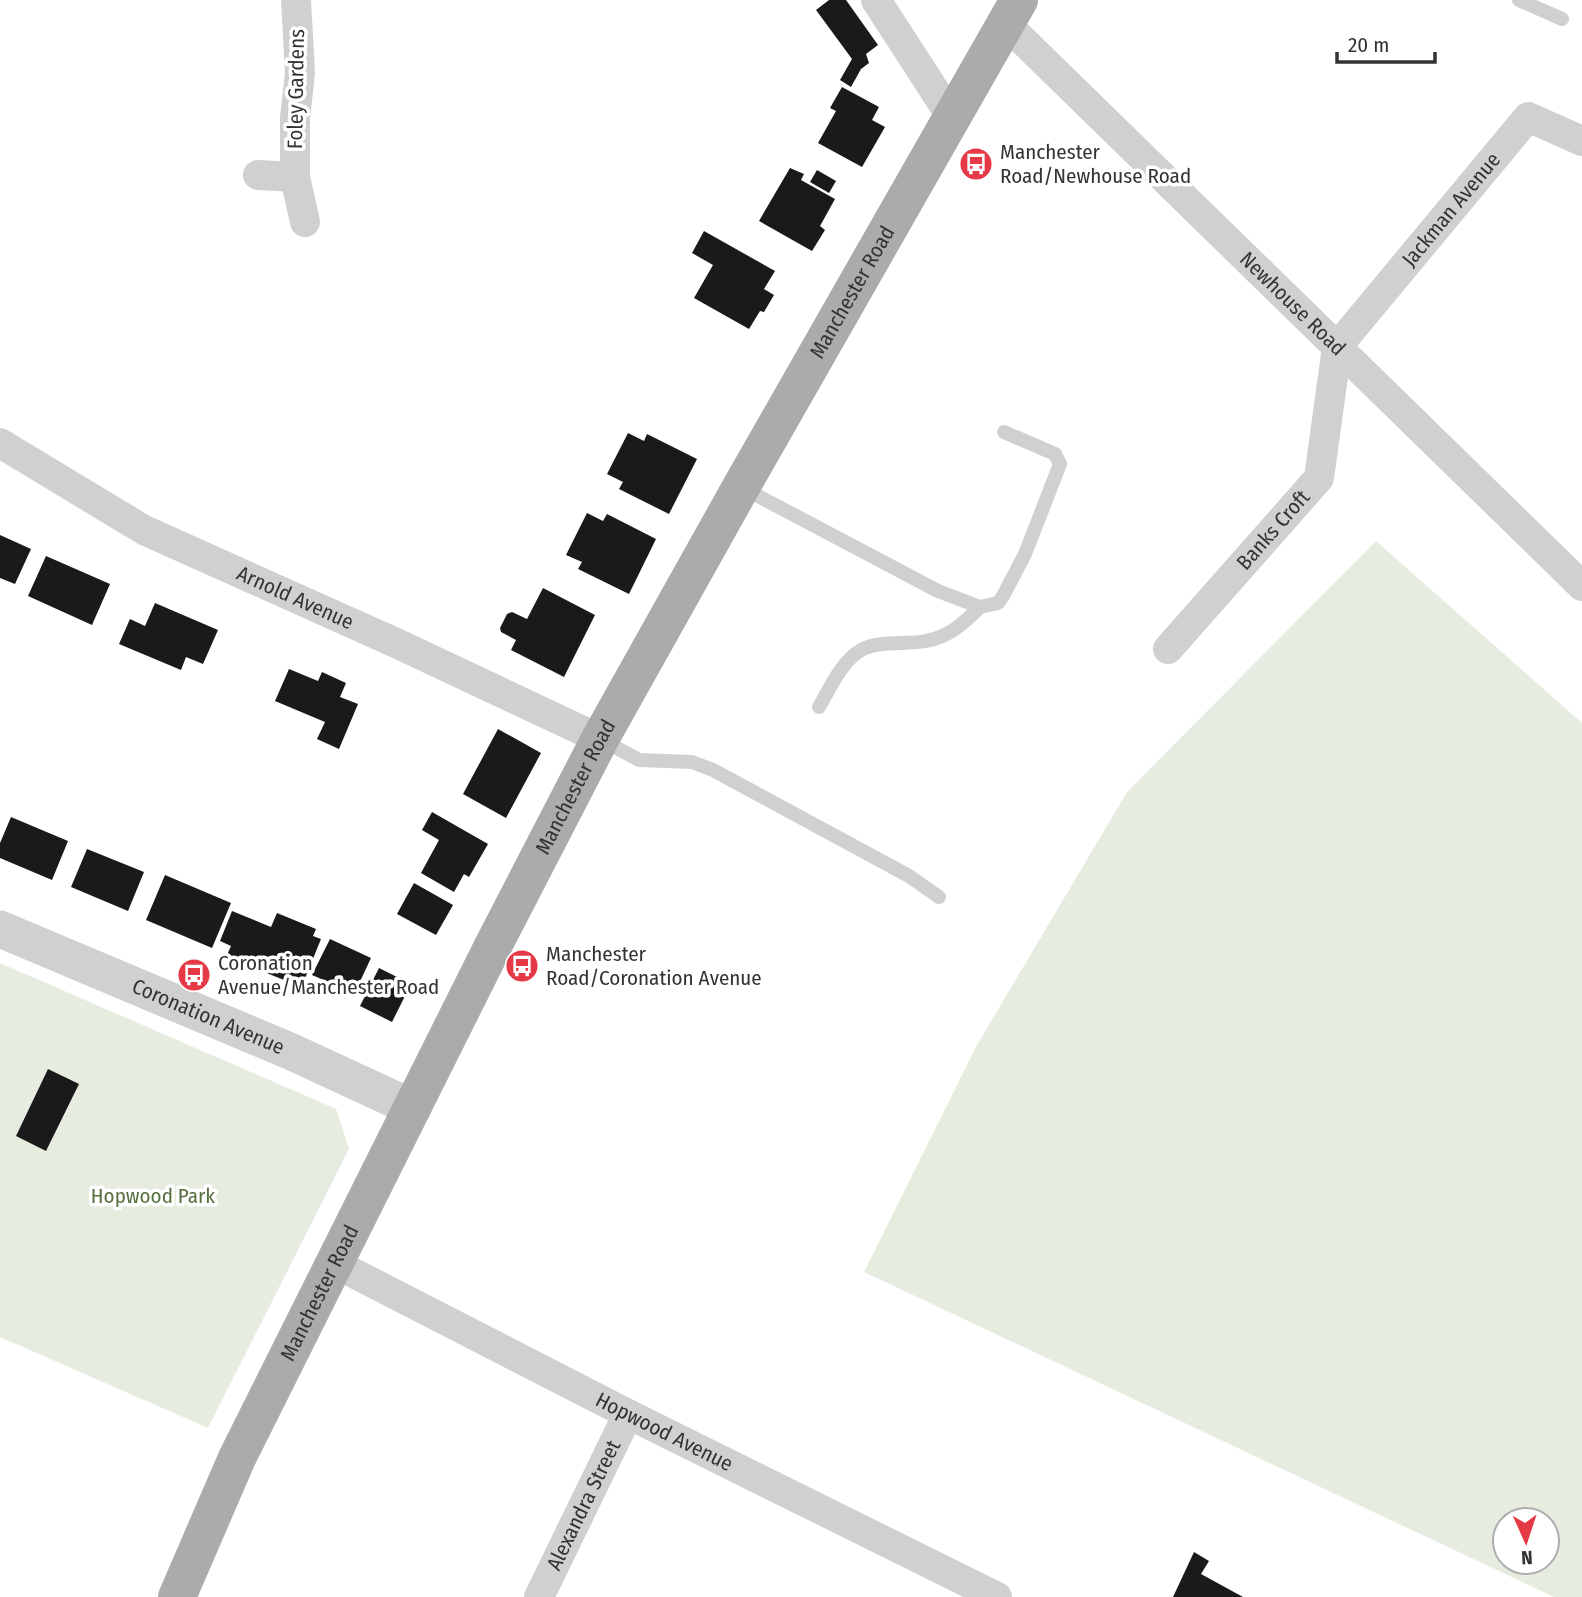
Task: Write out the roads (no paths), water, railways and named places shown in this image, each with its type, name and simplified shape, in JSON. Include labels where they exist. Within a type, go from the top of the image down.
[{"type":"main road","name":"Manchester Road","points":[[177,1597],[237,1458],[493,946],[600,739],[1012,12]]},
{"type":"street","name":"Foley Gardens","points":[[296,0],[300,73],[295,118],[295,177],[305,222]]},
{"type":"street","points":[[876,0],[951,116]]},
{"type":"street","name":"Newhouse Road","points":[[1012,12],[1337,347],[1582,586]]},
{"type":"street","name":"Jackman Avenue","points":[[1337,347],[1528,117],[1582,141]]},
{"type":"street","name":"Foley Gardens","points":[[258,175],[295,177]]},
{"type":"street","name":"Banks Croft","points":[[1168,649],[1319,478],[1337,347]]},
{"type":"street","name":"Arnold Avenue","points":[[0,443],[144,530],[396,643],[600,739]]},
{"type":"street","name":"Coronation Avenue","points":[[0,929],[292,1052],[413,1108]]},
{"type":"street","name":"Hopwood Avenue","points":[[334,1263],[628,1414],[996,1597]]},
{"type":"street","name":"Alexandra Street","points":[[539,1597],[628,1414]]},
{"type":"lane","points":[[1519,0],[1562,19]]},
{"type":"lane","points":[[819,707],[841,671],[861,651],[880,645],[927,641],[956,631],[980,607],[998,603],[1003,596],[1025,554],[1060,464],[1055,454],[1004,432]]},
{"type":"lane","points":[[741,487],[938,590],[980,607]]},
{"type":"lane","points":[[600,739],[639,760],[692,762],[713,770],[909,876],[939,897]]},
{"type":"place","name":"Manchester Road/Newhouse Road","points":[[976,164]]},
{"type":"place","name":"Manchester Road/Coronation Avenue","points":[[522,966]]},
{"type":"place","name":"Coronation Avenue/Manchester Road","points":[[194,975]]},
{"type":"park label","name":"Hopwood Park","points":[[153,1196]]}]
